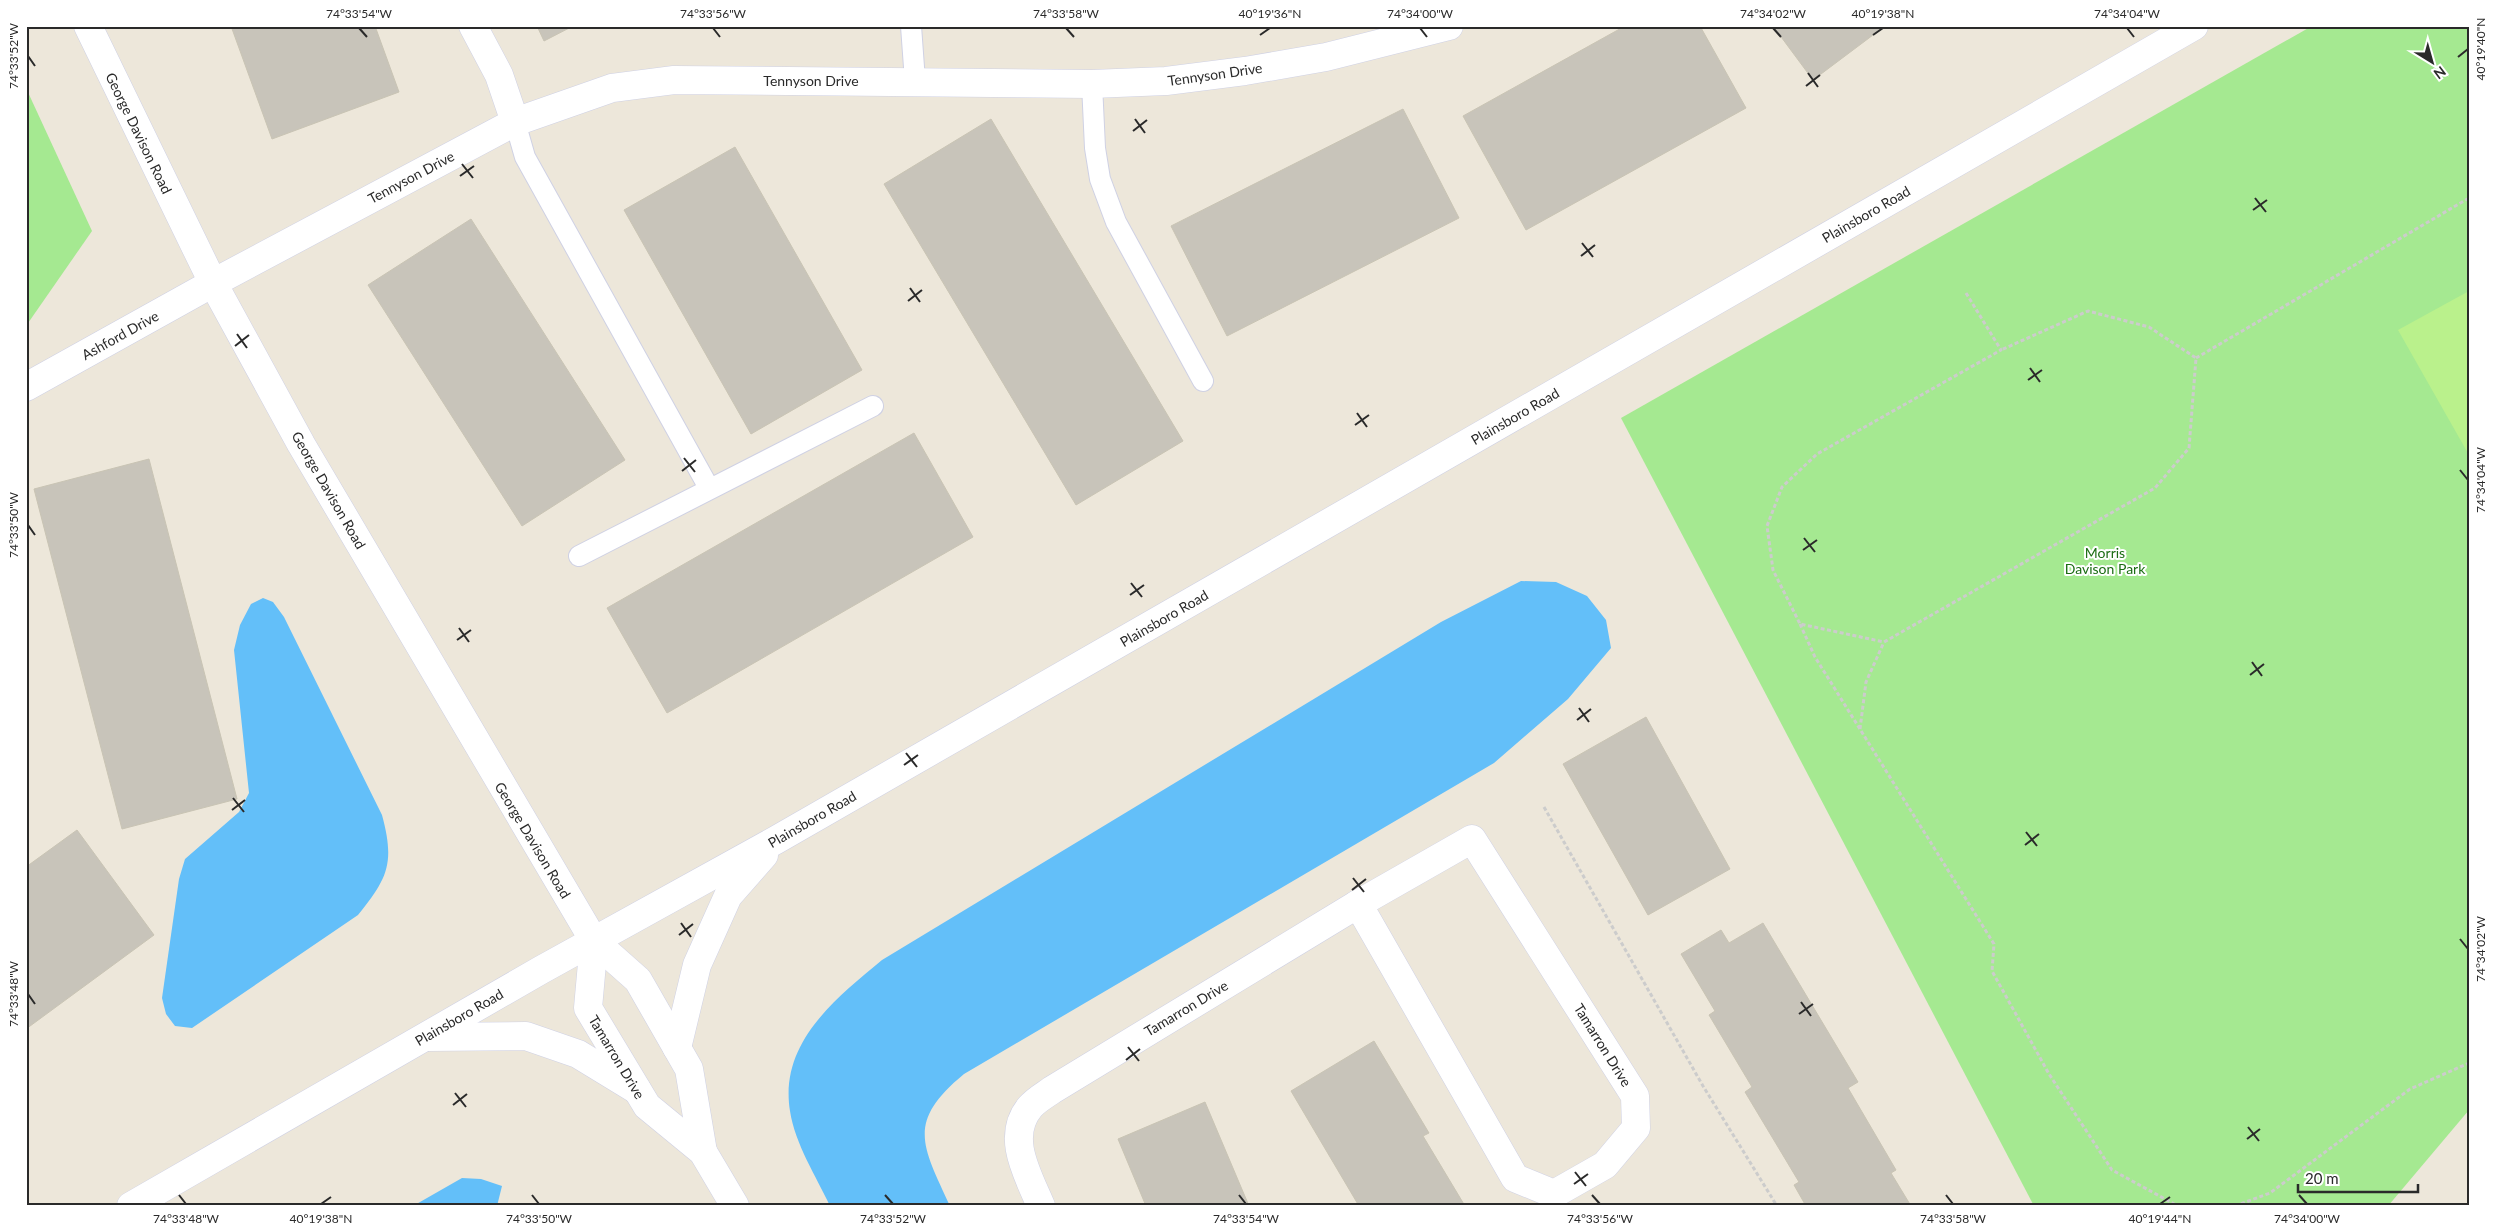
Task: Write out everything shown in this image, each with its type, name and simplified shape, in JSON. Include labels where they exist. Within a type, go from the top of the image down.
[{"type":"street","name":"George Davison Road","points":[[88,26],[213,283],[302,444],[594,941]]},
{"type":"street","points":[[473,26],[499,75],[514,122]]},
{"type":"street","name":"Plainsboro Road","points":[[131,1206],[424,1037],[776,840],[2194,26]]},
{"type":"street","name":"Tennyson Drive","points":[[213,283],[514,122],[612,88],[674,80],[1092,84],[1166,81],[1245,71],[1326,57],[1440,28]]},
{"type":"street","name":"Ashford Drive","points":[[26,387],[213,283]]},
{"type":"street","name":"Tamarron Drive","points":[[1041,1206],[1018,1149],[1018,1128],[1030,1107],[1052,1090],[1358,904],[1472,838],[1635,1096],[1636,1128],[1605,1165],[1554,1194],[1515,1178],[1358,904]]},
{"type":"street","points":[[677,1048],[697,965],[728,896],[776,840]]},
{"type":"street","name":"Tamarron Drive","points":[[594,941],[638,980],[689,1069],[703,1152]]},
{"type":"street","name":"Tamarron Drive","points":[[594,941],[588,1008],[647,1106],[703,1152],[735,1206]]},
{"type":"street","points":[[424,1037],[526,1036],[578,1054],[637,1090]]},
{"type":"lane","points":[[911,26],[916,81]]},
{"type":"lane","points":[[1092,84],[1095,148],[1100,180],[1116,222],[1203,381]]},
{"type":"lane","points":[[514,122],[525,156],[709,488]]},
{"type":"lane","points":[[579,556],[873,406]]},
{"type":"path","points":[[2196,358],[2469,198]]},
{"type":"path","points":[[1966,293],[2001,350]]},
{"type":"path","points":[[2196,358],[2149,327],[2088,311],[2001,350],[1817,454],[1782,487],[1767,526],[1773,570],[1815,657],[1994,944],[1992,971],[2049,1074],[2112,1170],[2176,1205],[2202,1206]]},
{"type":"path","points":[[1860,729],[1866,682],[1884,642],[2155,488],[2189,448],[2196,358]]},
{"type":"path","points":[[1800,624],[1884,642]]},
{"type":"path","points":[[1544,808],[1703,1086],[1777,1206]]},
{"type":"path","points":[[2235,1206],[2270,1193],[2410,1089],[2469,1063]]},
{"type":"green space","name":"Morris Davison Park","points":[[2312,26],[2469,26],[2469,1110],[2388,1206],[2034,1206],[1621,418]]},
{"type":"green space","points":[[26,88],[92,231],[26,326]]},
{"type":"green space","points":[[2469,291],[2469,455],[2398,330]]},
{"type":"water","points":[[1521,581],[1556,582],[1587,596],[1606,620],[1611,648],[1568,699],[1494,763],[964,1074],[933,1106],[927,1121],[925,1135],[932,1166],[950,1206],[830,1206],[796,1136],[790,1111],[789,1087],[793,1064],[802,1044],[814,1025],[846,990],[882,960],[1441,622]]},
{"type":"water","points":[[263,598],[273,602],[284,617],[382,815],[388,846],[386,869],[376,891],[358,915],[192,1028],[175,1026],[166,1014],[162,998],[179,879],[185,859],[239,812],[249,793],[234,650],[240,625],[251,604]]},
{"type":"water","points":[[462,1178],[481,1179],[502,1186],[497,1206],[413,1206]]},
{"type":"building","points":[[231,26],[375,26],[399,92],[272,139]]},
{"type":"building","points":[[537,26],[573,26],[544,41]]},
{"type":"building","points":[[1625,26],[1700,26],[1746,108],[1526,230],[1463,116]]},
{"type":"building","points":[[1773,26],[1885,26],[1813,80]]},
{"type":"building","points":[[1403,109],[1459,218],[1227,336],[1171,226]]},
{"type":"building","points":[[991,119],[1183,441],[1076,505],[884,184]]},
{"type":"building","points":[[735,147],[862,370],[751,434],[624,210]]},
{"type":"building","points":[[471,219],[625,460],[522,526],[368,285]]},
{"type":"building","points":[[914,433],[973,537],[667,713],[607,608]]},
{"type":"building","points":[[149,459],[237,799],[122,829],[34,489]]},
{"type":"building","points":[[1646,717],[1730,869],[1648,915],[1563,764]]},
{"type":"building","points":[[77,830],[154,935],[26,1029],[26,867]]},
{"type":"building","points":[[1763,923],[1858,1082],[1848,1088],[1896,1170],[1891,1173],[1911,1206],[1806,1206],[1794,1185],[1799,1182],[1745,1092],[1752,1087],[1709,1015],[1715,1011],[1681,954],[1721,930],[1729,943]]},
{"type":"building","points":[[1374,1041],[1429,1133],[1423,1136],[1465,1206],[1359,1206],[1291,1091]]},
{"type":"building","points":[[1205,1102],[1249,1206],[1146,1206],[1118,1139]]}]
